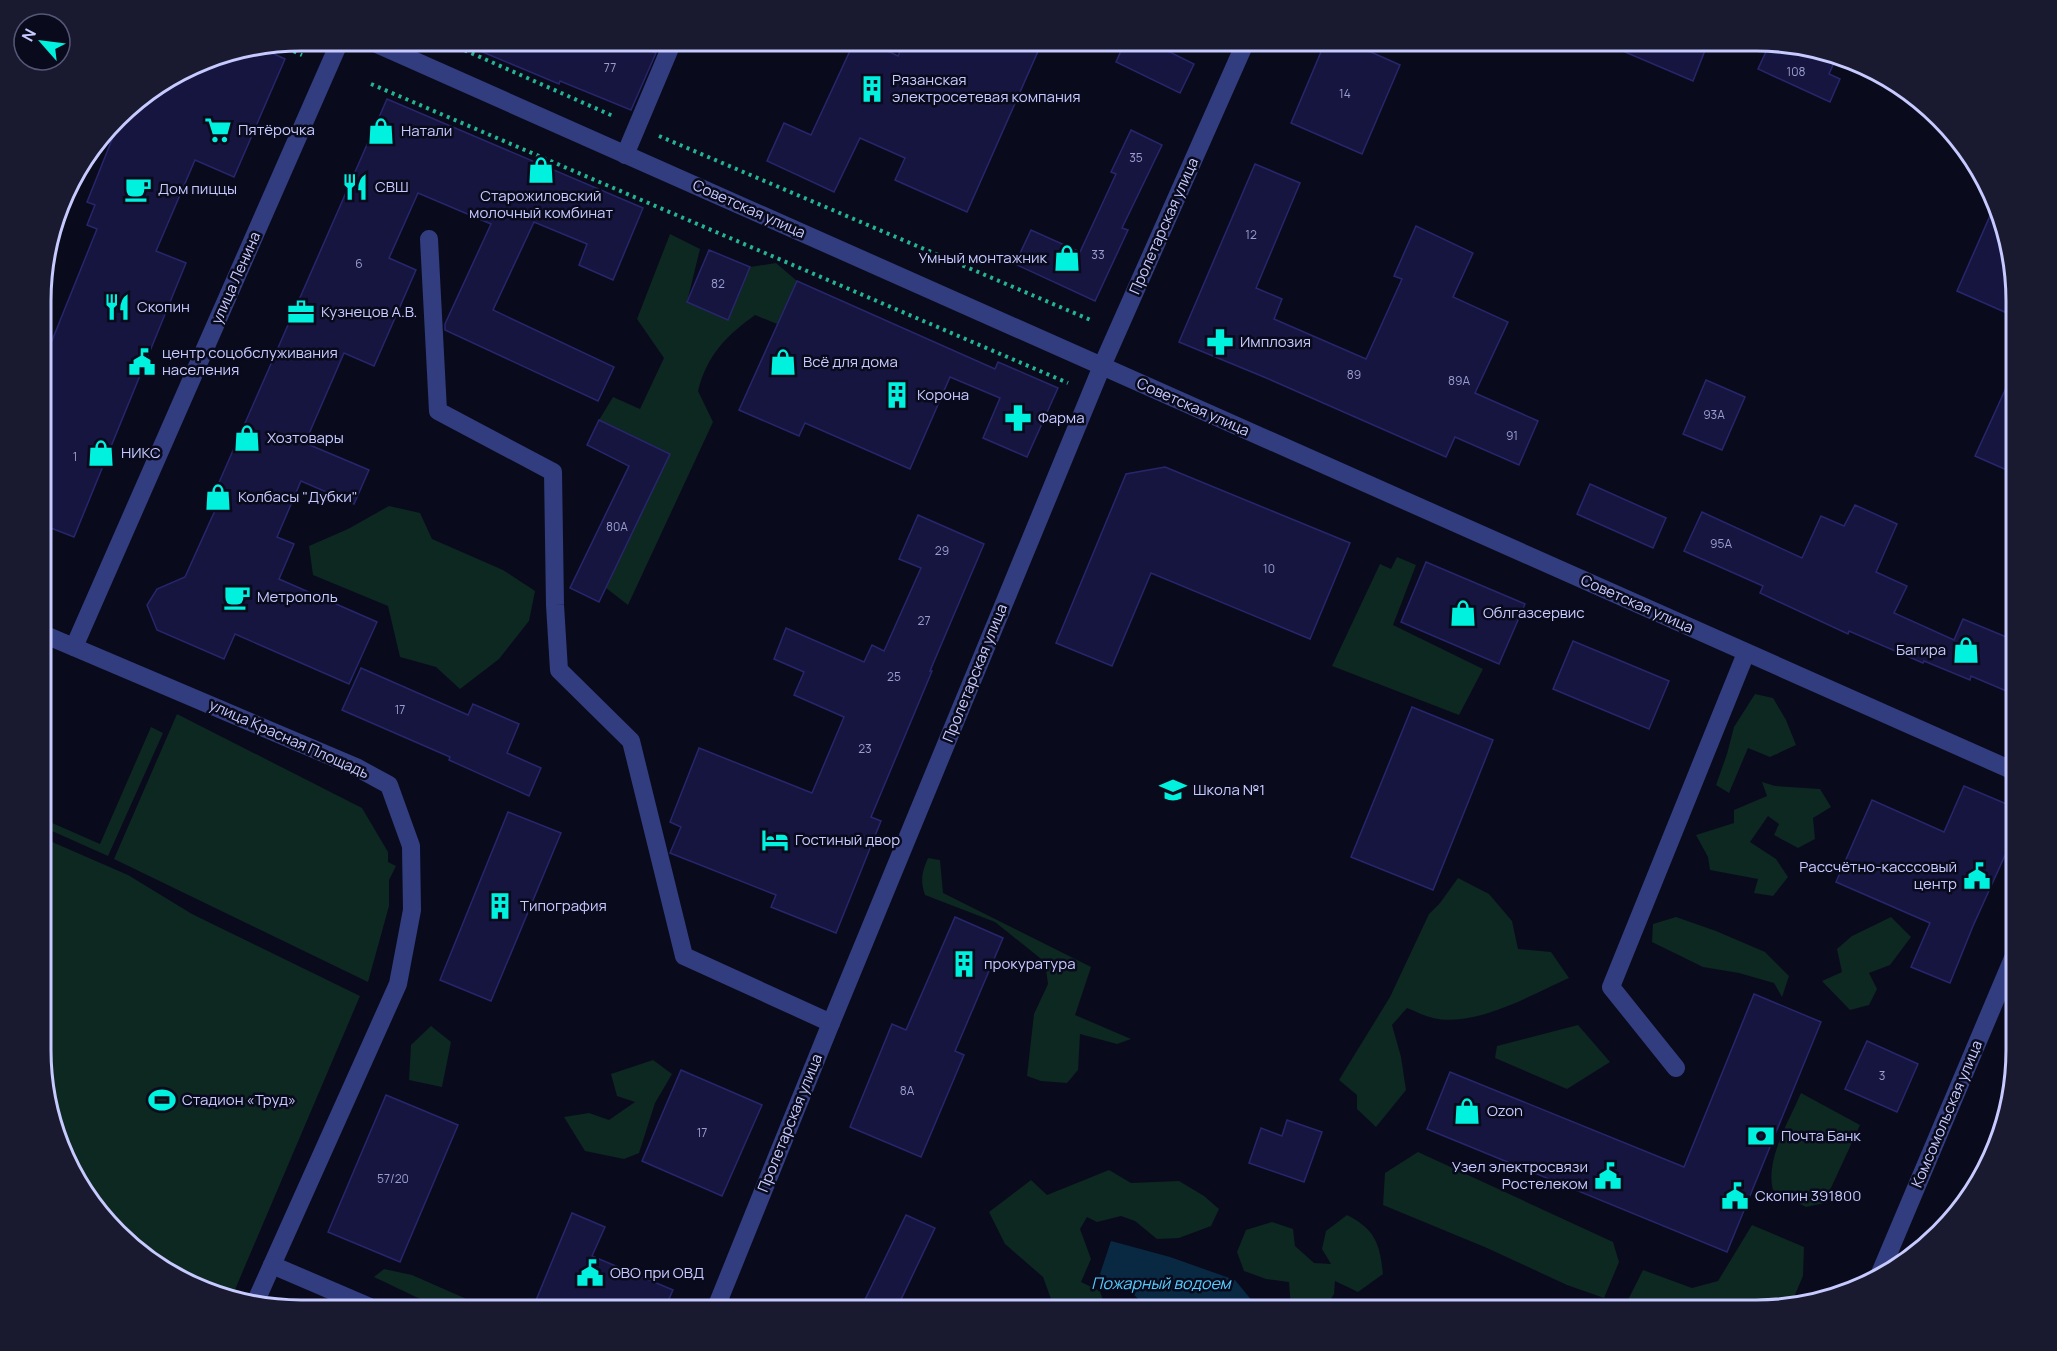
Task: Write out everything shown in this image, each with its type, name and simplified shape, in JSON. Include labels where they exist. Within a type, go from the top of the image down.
[{"type":"street","name":"улица Ленина","points":[[74,647],[335,51]]},
{"type":"street","name":"Советская улица","points":[[395,51],[2006,768]]},
{"type":"street","points":[[625,154],[668,51]]},
{"type":"street","name":"Пролетарская улица","points":[[719,1300],[1102,366],[1241,51]]},
{"type":"street","points":[[429,238],[438,411],[553,472],[555,605],[560,670],[631,741],[684,956],[831,1023]]},
{"type":"street","name":"улица Красная Площадь","points":[[51,637],[356,767],[389,785],[411,846],[412,910],[398,984],[258,1296]]},
{"type":"street","points":[[1676,1068],[1611,987],[1746,653]]},
{"type":"street","name":"Комсомольская улица","points":[[1883,1266],[2006,975]]},
{"type":"street","points":[[272,1265],[354,1300]]},
{"type":"path","points":[[295,51],[302,54]]},
{"type":"path","points":[[468,51],[637,127],[1118,332]]},
{"type":"path","points":[[371,84],[1091,393]]},
{"type":"green space","points":[[670,234],[700,249],[687,302],[728,319],[750,267],[776,263],[797,281],[777,324],[755,315],[735,331],[712,357],[698,391],[713,422],[628,605],[606,588],[670,454],[599,420],[613,397],[640,409],[664,358],[637,319]]},
{"type":"green space","points":[[389,506],[420,513],[432,539],[503,570],[535,591],[529,621],[499,659],[460,689],[436,667],[400,657],[388,606],[313,575],[309,546],[348,529]]},
{"type":"green space","points":[[1397,557],[1416,565],[1393,625],[1483,669],[1459,715],[1332,666],[1380,564],[1391,569]]},
{"type":"green space","points":[[1755,694],[1773,698],[1786,720],[1796,745],[1770,757],[1748,748],[1729,793],[1716,785],[1734,727]]},
{"type":"green space","points":[[177,714],[362,808],[388,852],[388,862],[396,866],[389,880],[389,906],[368,982],[114,859]]},
{"type":"green space","points":[[151,727],[163,733],[108,856],[51,831],[51,823],[100,844]]},
{"type":"green space","points":[[1762,782],[1775,786],[1820,789],[1831,807],[1813,818],[1815,839],[1798,848],[1774,835],[1779,824],[1768,816],[1750,842],[1776,859],[1788,877],[1773,896],[1754,893],[1758,879],[1710,870],[1708,857],[1696,835],[1734,823],[1734,810],[1767,796]]},
{"type":"green space","name":"Стадион «Труд»","points":[[51,841],[128,875],[192,914],[360,996],[235,1291],[205,1281],[176,1267],[136,1238],[113,1215],[84,1175],[64,1130],[53,1083],[51,1050]]},
{"type":"green space","points":[[928,858],[940,860],[943,893],[1091,967],[1075,1015],[1131,1039],[1117,1044],[1080,1034],[1078,1070],[1067,1083],[1041,1081],[1027,1076],[1034,1014],[1048,984],[1045,962],[995,922],[925,895],[922,876]]},
{"type":"green space","points":[[1458,878],[1489,894],[1512,921],[1518,949],[1551,952],[1569,978],[1502,1008],[1466,1018],[1449,1020],[1433,1018],[1407,1008],[1392,1025],[1401,1057],[1406,1090],[1376,1127],[1357,1109],[1357,1095],[1339,1080],[1390,997],[1429,914]]},
{"type":"green space","points":[[1676,917],[1765,952],[1789,976],[1782,997],[1774,983],[1739,973],[1703,967],[1652,942],[1653,924]]},
{"type":"green space","points":[[1891,917],[1911,937],[1890,965],[1869,973],[1877,989],[1869,1005],[1850,1010],[1822,981],[1842,972],[1837,949],[1852,936]]},
{"type":"green space","points":[[1578,1025],[1610,1062],[1567,1089],[1495,1058],[1497,1046]]},
{"type":"green space","points":[[431,1026],[451,1042],[442,1087],[409,1080],[411,1045]]},
{"type":"green space","points":[[653,1060],[672,1074],[655,1103],[639,1153],[624,1159],[585,1151],[564,1117],[589,1113],[609,1120],[635,1102],[617,1096],[611,1074]]},
{"type":"green space","points":[[1801,1093],[1860,1125],[1824,1203],[1806,1207],[1773,1190],[1771,1178],[1775,1154]]},
{"type":"green space","points":[[1418,1152],[1613,1242],[1619,1262],[1604,1298],[1567,1285],[1487,1248],[1383,1205],[1385,1173]]},
{"type":"green space","points":[[1109,1170],[1131,1183],[1179,1181],[1204,1196],[1219,1209],[1211,1226],[1179,1238],[1157,1239],[1135,1221],[1121,1216],[1097,1222],[1087,1217],[1080,1229],[1091,1259],[1081,1282],[1100,1291],[1103,1300],[1051,1300],[1043,1277],[1005,1244],[989,1212],[1031,1180],[1047,1195]]},
{"type":"green space","points":[[1347,1215],[1364,1226],[1378,1246],[1383,1274],[1358,1292],[1335,1281],[1334,1294],[1330,1300],[1290,1300],[1289,1282],[1266,1279],[1244,1271],[1237,1252],[1246,1230],[1272,1222],[1293,1229],[1295,1246],[1314,1263],[1331,1264],[1322,1249],[1326,1231]]},
{"type":"green space","points":[[1752,1225],[1804,1247],[1803,1276],[1794,1297],[1756,1300],[1628,1300],[1643,1270],[1692,1288],[1718,1281]]},
{"type":"green space","points":[[384,1269],[412,1275],[469,1300],[424,1300],[374,1277]]},
{"type":"water","name":"Пожарный водоем","points":[[1111,1241],[1170,1257],[1235,1280],[1251,1300],[1139,1300],[1132,1293],[1100,1274]]},
{"type":"building","points":[[480,51],[651,51],[656,53],[631,110],[560,81],[559,84]]},
{"type":"building","points":[[850,51],[888,51],[898,56],[900,51],[1038,51],[967,212],[895,180],[905,158],[860,138],[834,192],[767,161],[784,123],[811,135]]},
{"type":"building","points":[[1121,51],[1168,51],[1194,64],[1180,93],[1116,62]]},
{"type":"building","points":[[1321,51],[1369,51],[1400,65],[1362,154],[1291,123]]},
{"type":"building","points":[[1623,51],[1705,51],[1693,81]]},
{"type":"building","points":[[1766,52],[1789,53],[1834,63],[1829,74],[1840,79],[1830,102],[1758,69]]},
{"type":"building","points":[[268,53],[285,59],[234,177],[195,160],[156,251],[186,263],[74,537],[51,528],[51,343],[97,229],[87,225],[95,205],[87,202],[114,135],[136,113],[162,93],[190,77],[221,64]]},
{"type":"building","points":[[387,99],[643,208],[613,280],[579,265],[587,244],[534,222],[493,310],[614,367],[598,401],[445,330],[445,324],[491,224],[418,193],[389,258],[416,270],[374,366],[344,353],[305,443],[369,470],[354,504],[301,481],[277,537],[294,544],[279,579],[377,622],[349,684],[235,634],[224,659],[157,630],[147,605],[157,589],[185,577],[217,506],[210,503]]},
{"type":"building","name":"Умный монтажник","points":[[1131,130],[1162,145],[1122,228],[1128,230],[1095,301],[1015,264],[1031,230],[1080,252],[1116,174],[1111,172]]},
{"type":"building","points":[[1255,164],[1300,183],[1256,288],[1282,299],[1274,319],[1366,359],[1402,279],[1394,276],[1416,226],[1473,253],[1453,297],[1508,322],[1475,393],[1538,421],[1519,465],[1455,437],[1446,457],[1179,342]]},
{"type":"building","points":[[1991,215],[2004,268],[2006,313],[1957,291]]},
{"type":"building","points":[[709,250],[750,267],[728,320],[687,302]]},
{"type":"building","points":[[797,281],[995,369],[998,362],[1058,388],[1027,457],[983,438],[1000,398],[950,377],[910,469],[805,423],[799,436],[739,410]]},
{"type":"building","points":[[1706,380],[1745,397],[1722,450],[1683,434]]},
{"type":"building","points":[[2006,388],[2006,470],[1975,456]]},
{"type":"building","points":[[599,420],[670,454],[599,602],[570,588],[629,466],[587,445]]},
{"type":"building","points":[[1165,467],[1350,543],[1310,639],[1151,573],[1112,666],[1056,643],[1126,474]]},
{"type":"building","points":[[1590,484],[1666,518],[1653,548],[1577,514]]},
{"type":"building","points":[[1855,505],[1897,524],[1876,572],[1907,586],[1894,613],[1954,640],[1963,619],[2006,637],[2006,691],[1971,676],[1970,680],[1924,661],[1923,663],[1849,631],[1848,634],[1760,593],[1763,586],[1684,551],[1702,512],[1802,558],[1821,516],[1844,526]]},
{"type":"building","points":[[918,515],[984,544],[871,817],[881,821],[836,933],[771,907],[776,895],[670,853],[681,827],[670,822],[699,748],[812,793],[844,717],[794,695],[804,672],[774,659],[786,628],[864,662],[872,645],[884,651],[921,568],[899,559]]},
{"type":"building","name":"Облгазсервис","points":[[1426,562],[1525,604],[1499,664],[1401,622]]},
{"type":"building","points":[[1573,641],[1669,681],[1649,729],[1553,689]]},
{"type":"building","points":[[361,668],[468,715],[473,704],[519,724],[507,753],[541,768],[529,796],[449,760],[450,757],[342,710]]},
{"type":"building","points":[[1412,707],[1493,740],[1433,890],[1351,857]]},
{"type":"building","points":[[1964,786],[2006,804],[2006,853],[1950,983],[1911,967],[1930,923],[1836,882],[1872,800],[1944,832]]},
{"type":"building","name":"Типография","points":[[508,812],[561,833],[491,1001],[440,980]]},
{"type":"building","points":[[955,917],[1003,938],[955,1051],[964,1055],[921,1157],[850,1127],[892,1024],[906,1030]]},
{"type":"building","points":[[1754,994],[1821,1022],[1727,1252],[1427,1129],[1450,1072],[1684,1167]]},
{"type":"building","points":[[1867,1041],[1918,1064],[1897,1112],[1845,1089]]},
{"type":"building","points":[[681,1070],[762,1105],[722,1196],[642,1161]]},
{"type":"building","points":[[386,1095],[458,1125],[400,1262],[328,1232]]},
{"type":"building","points":[[1287,1120],[1322,1132],[1304,1182],[1249,1163],[1261,1128],[1282,1136]]},
{"type":"building","name":"ОВО при ОВД","points":[[572,1213],[605,1227],[592,1256],[673,1290],[668,1300],[536,1300]]},
{"type":"building","points":[[906,1215],[935,1228],[901,1300],[865,1300]]},
{"type":"place","name":"Рязанская электросетевая компания","points":[[872,89]]},
{"type":"place","name":"Пятёрочка","points":[[218,130]]},
{"type":"place","name":"Натали","points":[[381,131]]},
{"type":"place","name":"Старожиловский молочный комбинат","points":[[541,170]]},
{"type":"place","name":"СВШ","points":[[355,187]]},
{"type":"place","name":"Дом пиццы","points":[[138,189]]},
{"type":"place","name":"Умный монтажник","points":[[1067,258]]},
{"type":"place","name":"Скопин","points":[[117,307]]},
{"type":"place","name":"Кузнецов А.В.","points":[[301,312]]},
{"type":"place","name":"Имплозия","points":[[1220,342]]},
{"type":"place","name":"центр соцобслуживания населения","points":[[142,362]]},
{"type":"place","name":"Всё для дома","points":[[783,362]]},
{"type":"place","name":"Корона","points":[[897,395]]},
{"type":"place","name":"Фарма","points":[[1018,418]]},
{"type":"place","name":"Хозтовары","points":[[247,438]]},
{"type":"place","name":"НИКС","points":[[101,453]]},
{"type":"place","name":"Колбасы \"Дубки\"","points":[[218,497]]},
{"type":"place","name":"Метрополь","points":[[237,597]]},
{"type":"place","name":"Облгазсервис","points":[[1463,613]]},
{"type":"place","name":"Багира","points":[[1966,650]]},
{"type":"place","name":"Школа №1","points":[[1173,790]]},
{"type":"place","name":"Гостиный двор","points":[[775,840]]},
{"type":"place","name":"Рассчётно-касссовый центр","points":[[1977,876]]},
{"type":"place","name":"Типография","points":[[500,906]]},
{"type":"place","name":"прокуратура","points":[[964,964]]},
{"type":"place","name":"Стадион «Труд»","points":[[162,1100]]},
{"type":"place","name":"Ozon","points":[[1467,1111]]},
{"type":"place","name":"Почта Банк","points":[[1761,1136]]},
{"type":"place","name":"Узел электросвязи Ростелеком","points":[[1608,1176]]},
{"type":"place","name":"Скопин 391800","points":[[1735,1196]]},
{"type":"place","name":"ОВО при ОВД","points":[[590,1273]]}]
